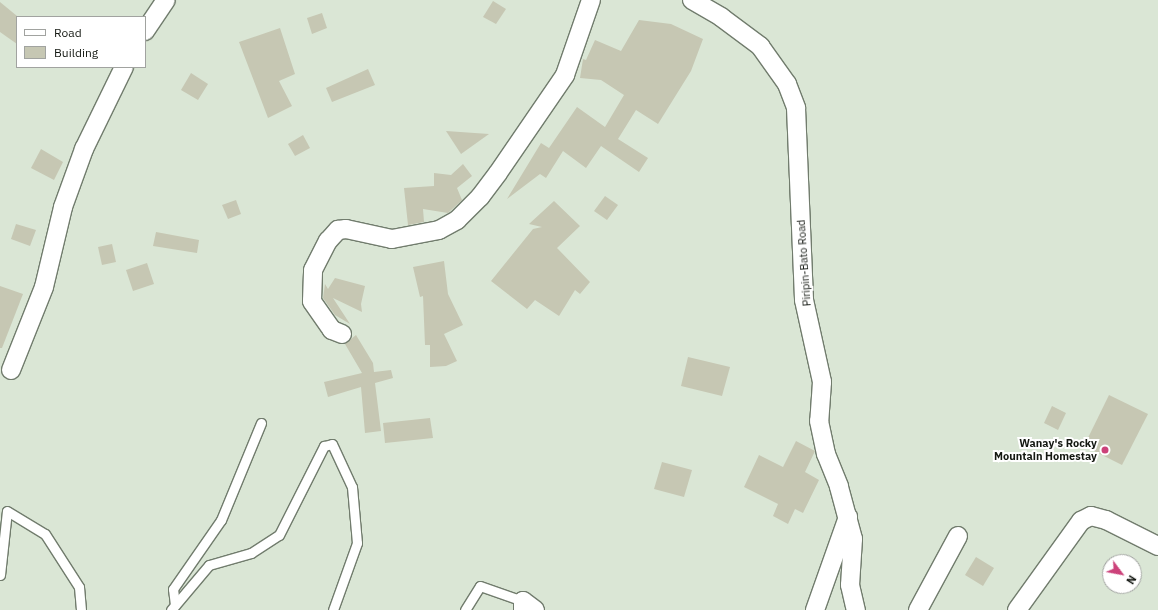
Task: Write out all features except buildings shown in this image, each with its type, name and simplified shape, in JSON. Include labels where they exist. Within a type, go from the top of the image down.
[{"type":"street","points":[[146,30],[166,0]]},
{"type":"street","points":[[342,334],[332,330],[312,302],[313,270],[328,241],[338,230],[346,229],[392,239],[439,230],[457,220],[490,185],[565,75],[590,0]]},
{"type":"street","name":"Piripin-Bato Road","points":[[692,0],[721,16],[760,46],[787,84],[796,108],[804,300],[822,382],[819,421],[826,454],[854,539],[850,585],[856,610]]},
{"type":"street","points":[[11,370],[44,287],[63,206],[84,149],[124,68]]},
{"type":"street","points":[[1023,608],[1081,521],[1091,516],[1106,520],[1158,546]]},
{"type":"street","points":[[815,610],[848,517]]},
{"type":"street","points":[[918,610],[958,536]]},
{"type":"lane","points":[[173,607],[173,589],[220,520],[261,423]]},
{"type":"lane","points":[[173,607],[209,564],[251,553],[279,535],[324,446],[332,444],[352,487],[357,543],[333,610]]},
{"type":"lane","points":[[0,575],[7,511],[45,534],[79,587],[81,610]]},
{"type":"lane","points":[[465,610],[480,586],[527,607]]},
{"type":"place","name":"Wanay's Rocky Mountain Homestay","points":[[1105,450]]}]
